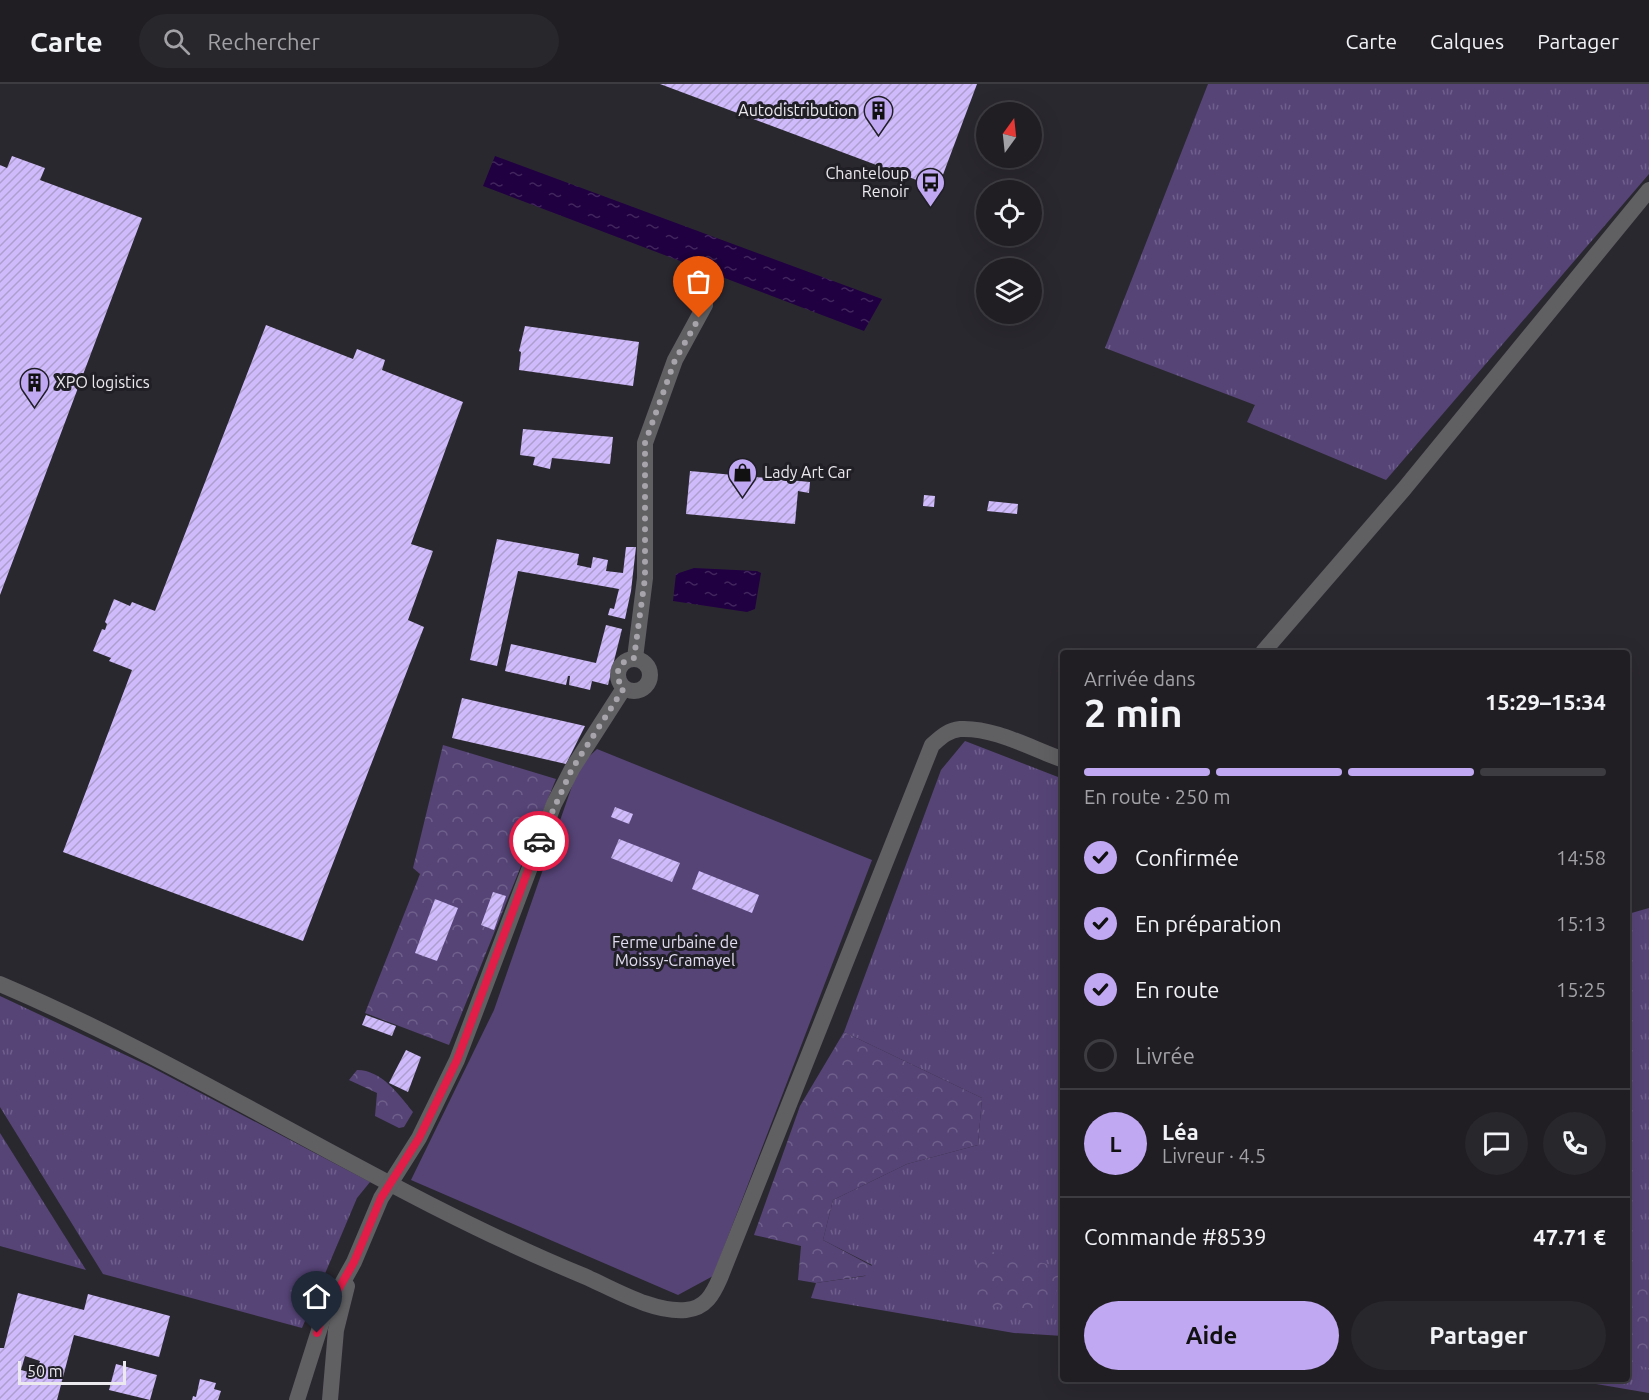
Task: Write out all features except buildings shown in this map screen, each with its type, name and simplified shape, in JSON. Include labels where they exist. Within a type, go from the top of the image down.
[{"type":"street","points":[[1265,650],[1404,489],[1649,190]]},
{"type":"street","points":[[634,658],[645,578],[645,443],[675,360],[705,305]]},
{"type":"street","points":[[634,658],[648,667],[648,682],[637,691],[624,688],[618,680],[617,671],[625,660],[634,658]]},
{"type":"street","points":[[297,1400],[304,1370],[322,1318],[354,1262],[381,1198],[392,1184],[419,1138],[457,1060],[554,804],[572,769],[624,688]]},
{"type":"street","points":[[0,984],[139,1050],[492,1237],[651,1304],[687,1310],[702,1306],[712,1296],[720,1278],[932,745],[944,734],[958,729],[976,730],[1060,759]]},
{"type":"street","points":[[330,1400],[336,1330],[354,1262]]},
{"type":"green space","points":[[1208,84],[1649,84],[1649,174],[1386,480],[1247,422],[1255,405],[1105,348]]},
{"type":"green space","points":[[965,741],[1058,777],[1060,789],[1060,1336],[1014,1333],[811,1298],[816,1283],[865,1276],[872,1265],[823,1240],[833,1200],[907,1164],[978,1145],[982,1098],[844,1032],[941,770]]},
{"type":"green space","points":[[443,745],[556,779],[449,1045],[365,1013],[420,874],[413,868]]},
{"type":"green space","name":"Ferme urbaine de Moissy-Cramayel","points":[[597,749],[872,860],[713,1276],[678,1295],[411,1180],[494,1010],[579,766]]},
{"type":"green space","points":[[1649,908],[1649,1393],[1585,1382],[1630,1382],[1630,913]]},
{"type":"green space","points":[[0,996],[151,1067],[370,1182],[357,1198],[302,1328],[103,1274],[0,1107]]},
{"type":"green space","points":[[844,1032],[982,1098],[978,1145],[907,1164],[833,1200],[823,1240],[872,1266],[876,1274],[816,1283],[798,1280],[801,1246],[754,1235],[800,1106]]},
{"type":"green space","points":[[357,1070],[374,1074],[402,1098],[413,1112],[404,1127],[399,1128],[375,1116],[377,1093],[349,1080]]},
{"type":"green space","points":[[0,1133],[86,1270],[0,1246]]},
{"type":"green space","points":[[979,1249],[1060,1267],[1052,1313],[972,1304]]},
{"type":"green space","points":[[1630,1281],[1649,1288],[1649,1368],[1630,1363]]},
{"type":"water","points":[[495,156],[882,299],[864,331],[483,186]]},
{"type":"water","points":[[694,568],[761,573],[755,609],[747,612],[673,601],[676,574]]},
{"type":"way so far","points":[[539,841],[572,769],[624,688],[620,685],[617,676],[619,667],[625,660],[634,658],[645,578],[645,443],[675,360],[699,318]]},
{"type":"place","name":"Autodistribution","points":[[878,136]]},
{"type":"place","name":"Chanteloup Renoir","points":[[930,208]]},
{"type":"place","name":"XPO logistics","points":[[35,408]]},
{"type":"place","name":"Lady Art Car","points":[[743,498]]},
{"type":"route","points":[[317,1333],[322,1318],[354,1262],[381,1198],[392,1184],[419,1138],[457,1060],[539,841]]}]
